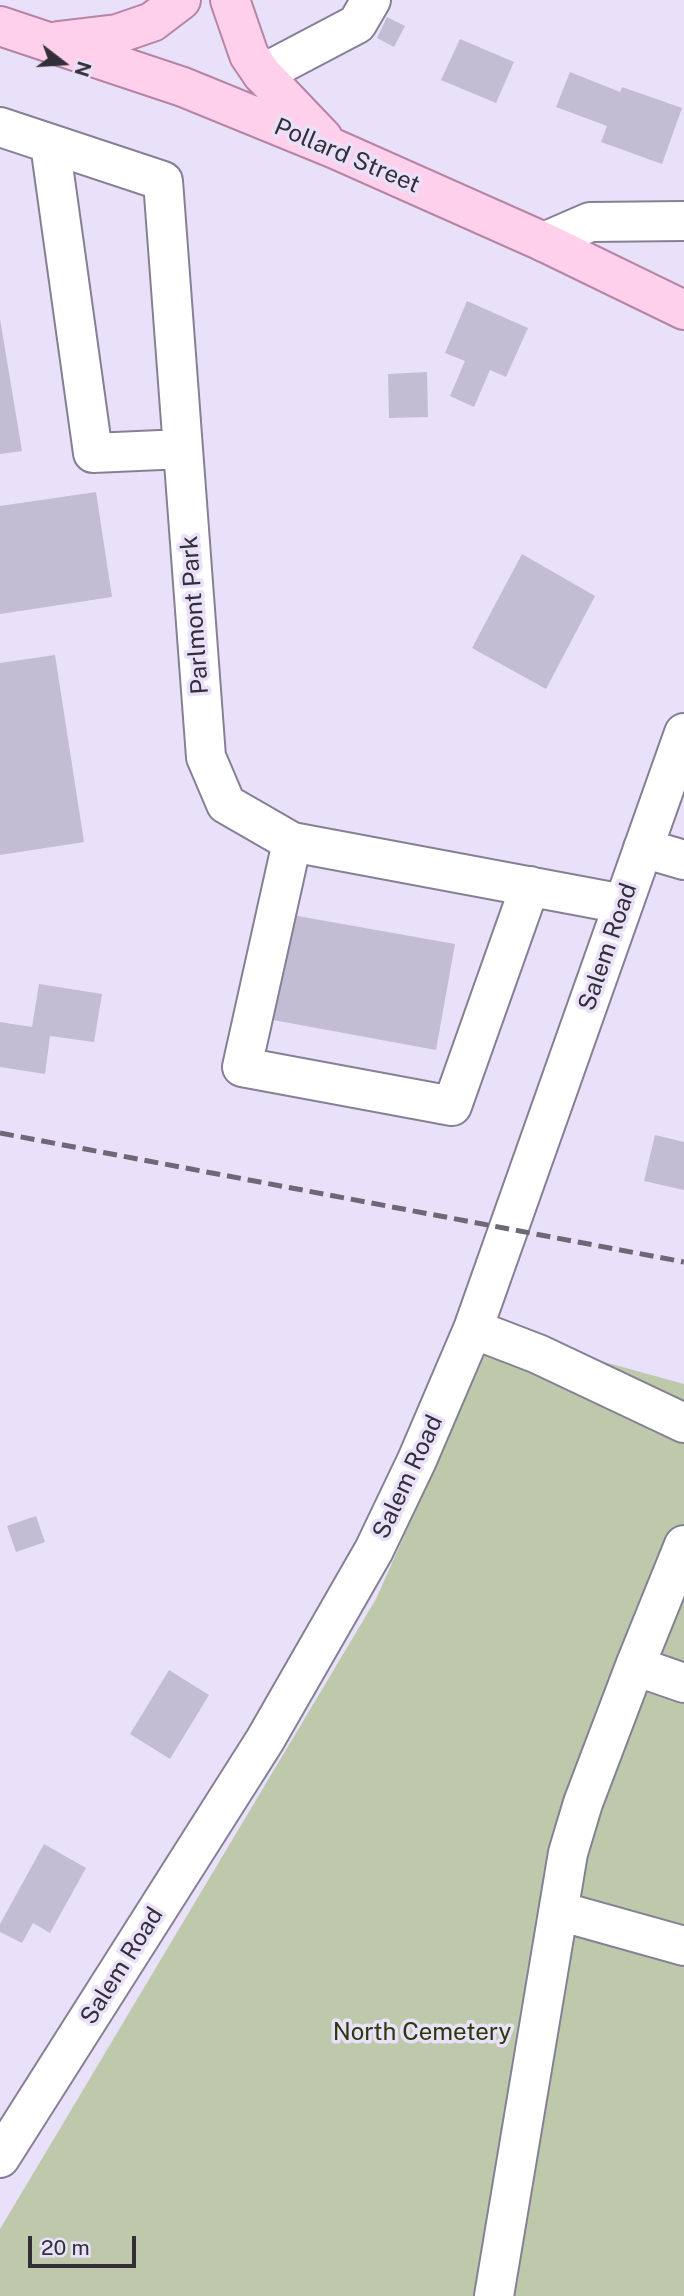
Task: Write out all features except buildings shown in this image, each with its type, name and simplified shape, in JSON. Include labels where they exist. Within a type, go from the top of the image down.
[{"type":"main road","points":[[46,43],[117,34],[152,22],[181,0]]},
{"type":"main road","points":[[230,0],[249,55],[262,74],[297,114],[335,149]]},
{"type":"main road","name":"Pollard Street","points":[[0,26],[183,87],[335,149],[544,242],[684,310]]},
{"type":"street","points":[[262,74],[357,24],[371,0]]},
{"type":"street","name":"Parlmont Park","points":[[0,127],[163,181],[205,757],[226,804],[292,842],[623,904]]},
{"type":"street","points":[[50,144],[93,453],[183,449]]},
{"type":"street","points":[[544,242],[590,222],[684,221]]},
{"type":"street","name":"Salem Road","points":[[0,2158],[314,1659],[379,1539],[473,1329],[684,733]]},
{"type":"street","points":[[292,842],[242,1067],[452,1106],[530,886]]},
{"type":"street","points":[[643,848],[684,860]]},
{"type":"street","points":[[473,1329],[538,1354],[684,1423]]},
{"type":"street","points":[[494,2296],[568,1853],[583,1803],[684,1545]]},
{"type":"street","points":[[635,1666],[684,1684]]},
{"type":"street","points":[[559,1911],[684,1946]]},
{"type":"green space","name":"North Cemetery","points":[[495,1332],[684,1384],[684,2296],[0,2296],[0,2229],[376,1599]]},
{"type":"railway","points":[[0,1133],[684,1262]]}]
